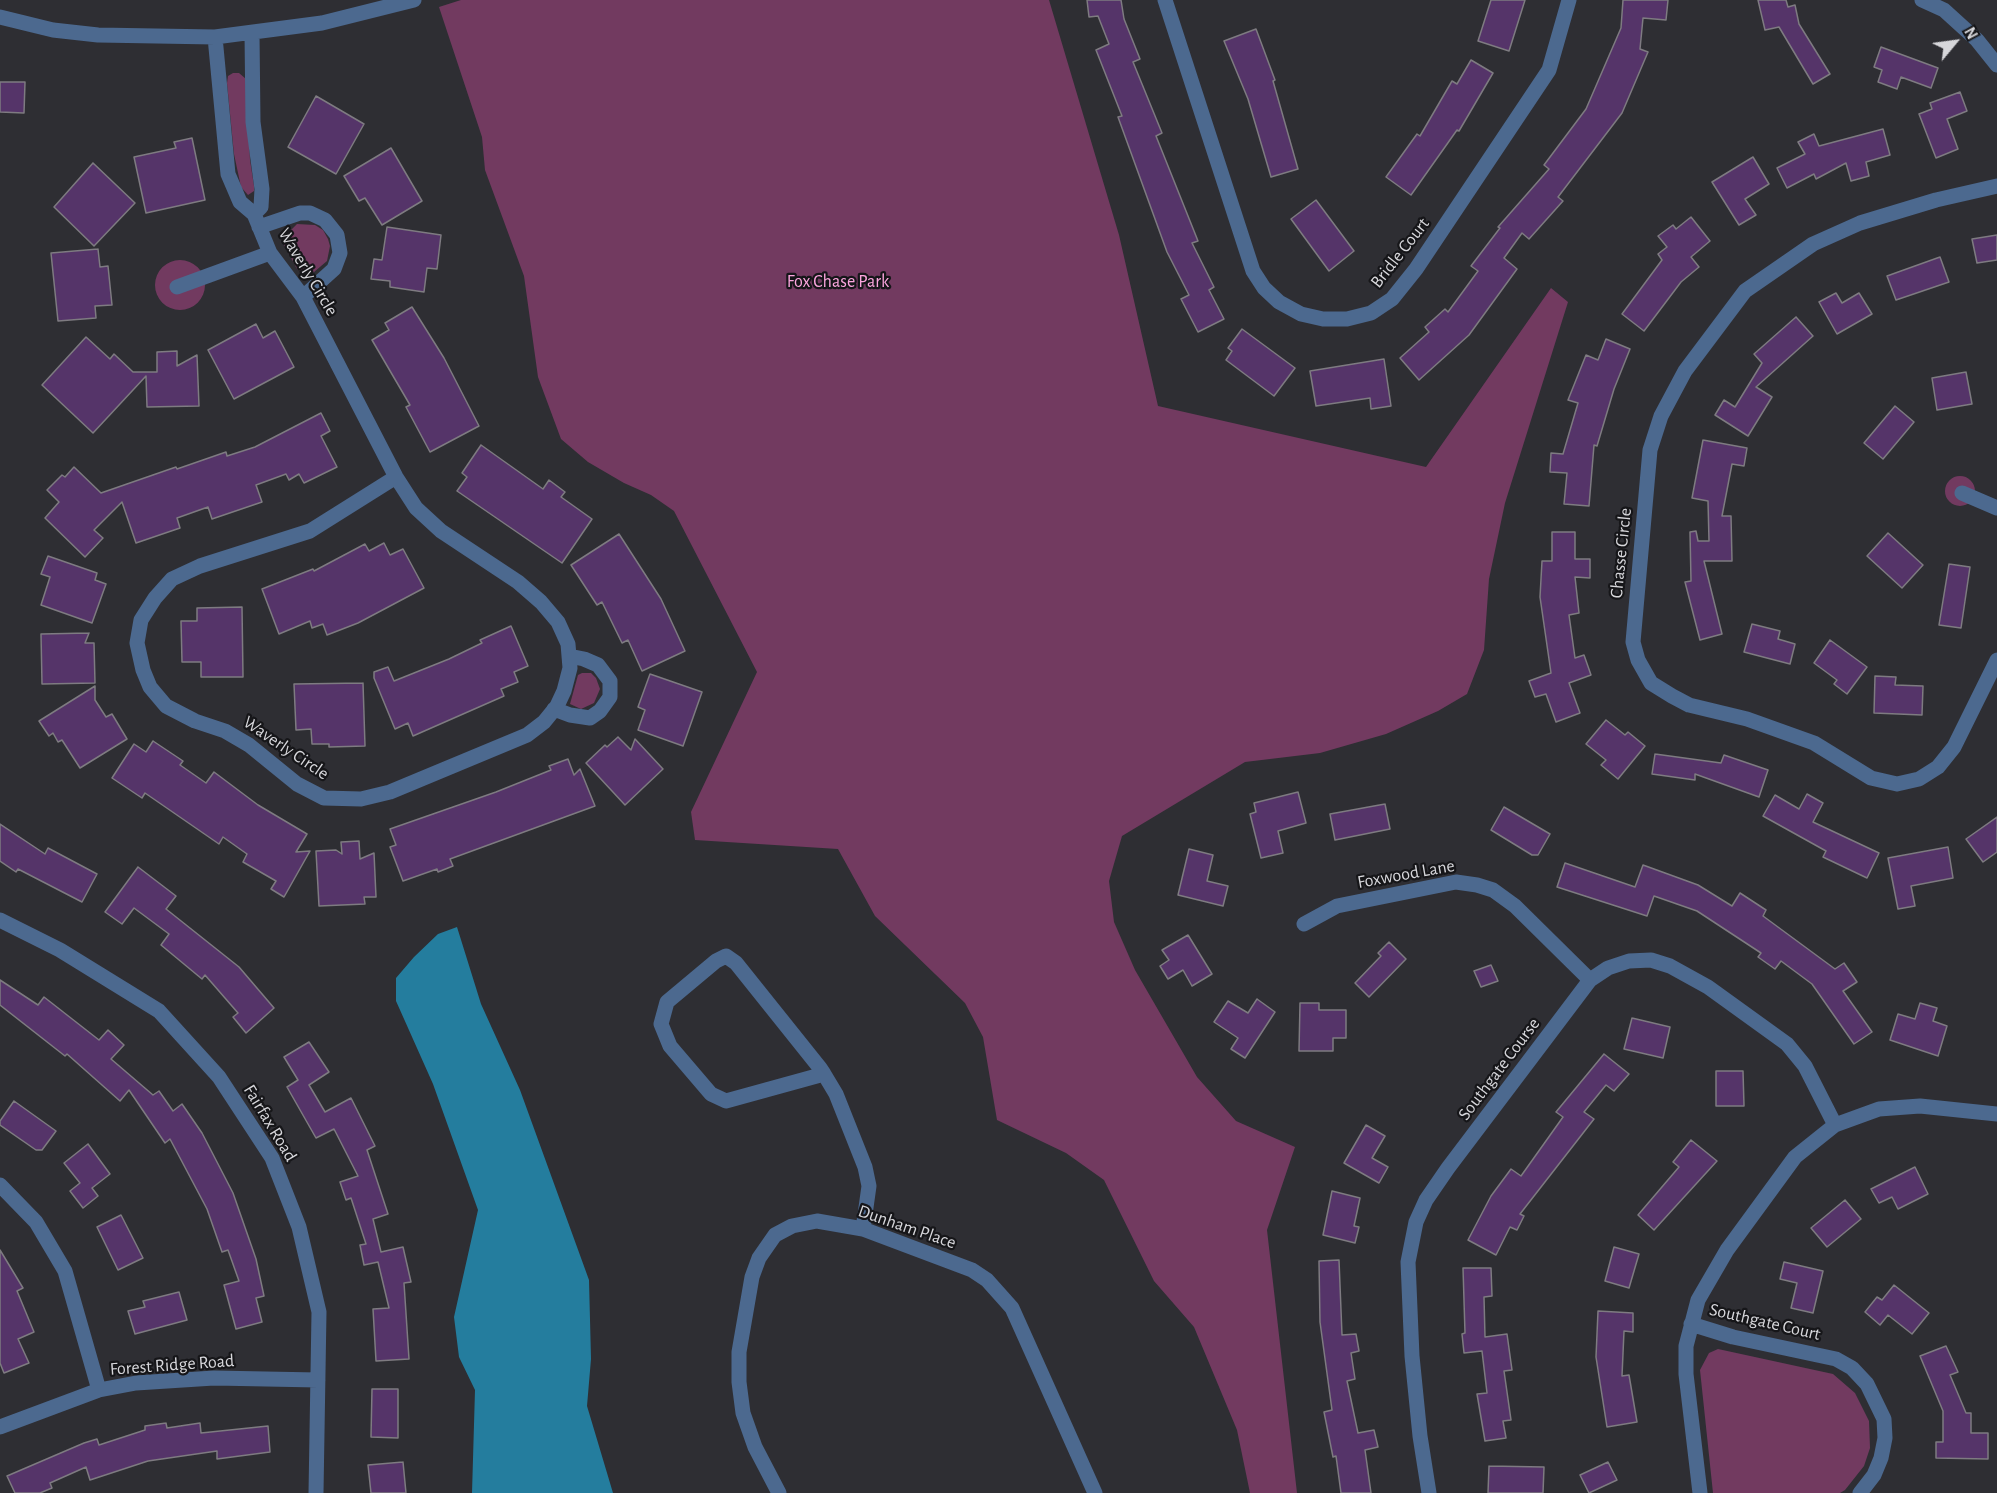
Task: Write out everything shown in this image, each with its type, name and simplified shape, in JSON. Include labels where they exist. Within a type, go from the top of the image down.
[{"type":"street","points":[[0,17],[53,30],[98,35],[215,37],[322,23],[414,0]]},
{"type":"street","name":"Bridle Court","points":[[1166,0],[1253,270],[1264,288],[1279,302],[1301,314],[1323,319],[1347,320],[1371,313],[1392,299],[1416,269],[1550,70],[1569,0]]},
{"type":"street","points":[[1922,0],[1944,10],[1977,40],[1997,65]]},
{"type":"street","points":[[252,33],[253,122],[262,189],[261,207],[256,220]]},
{"type":"street","name":"Waverly Circle","points":[[215,37],[228,174],[240,202],[256,220],[270,253],[303,297],[396,477],[416,508],[441,531],[518,582],[542,602],[558,622],[568,644],[570,668],[564,691],[554,709],[527,735],[492,752],[390,792],[361,799],[324,798],[297,784],[249,745],[225,731],[195,721],[166,706],[150,687],[142,670],[137,643],[141,620],[155,598],[172,579],[200,566],[310,531],[396,477]]},
{"type":"street","name":"Chasse Circle","points":[[1997,186],[1935,200],[1860,223],[1813,244],[1745,291],[1685,371],[1661,416],[1650,450],[1633,642],[1638,660],[1651,683],[1672,696],[1689,705],[1747,719],[1814,743],[1871,778],[1897,783],[1919,778],[1938,767],[1954,747],[1997,660]]},
{"type":"street","points":[[256,220],[310,213],[325,220],[337,235],[340,254],[334,269],[303,297]]},
{"type":"street","points":[[177,286],[270,253]]},
{"type":"street","points":[[1962,493],[1997,508]]},
{"type":"street","points":[[554,709],[570,716],[590,717],[600,711],[610,698],[610,681],[598,665],[569,656]]},
{"type":"street","name":"Foxwood Lane","points":[[1304,924],[1337,906],[1456,882],[1477,885],[1493,890],[1515,906],[1590,980]]},
{"type":"street","name":"Fairfax Road","points":[[0,920],[60,951],[159,1011],[219,1077],[272,1158],[299,1227],[319,1312],[316,1493]]},
{"type":"street","points":[[824,1074],[726,1101],[711,1094],[670,1046],[661,1024],[667,1002],[709,966],[726,956],[736,963],[824,1074],[836,1094],[865,1167],[869,1186],[863,1229]]},
{"type":"street","name":"Southgate Course","points":[[1429,1493],[1420,1436],[1412,1356],[1408,1262],[1416,1222],[1426,1200],[1448,1168],[1590,980],[1611,967],[1629,961],[1651,960],[1670,966],[1708,987],[1787,1044],[1805,1066],[1835,1125]]},
{"type":"street","name":"Southgate Court","points":[[1860,1493],[1874,1475],[1881,1458],[1885,1438],[1884,1419],[1867,1384],[1852,1368],[1827,1357],[1733,1337],[1691,1324],[1704,1290],[1727,1250],[1768,1193],[1795,1157],[1835,1125],[1879,1109],[1920,1106],[1997,1114]]},
{"type":"street","points":[[0,1185],[36,1222],[65,1271],[99,1390]]},
{"type":"street","name":"Dunham Place","points":[[779,1493],[755,1447],[743,1413],[739,1382],[739,1352],[752,1277],[759,1258],[776,1235],[792,1226],[817,1221],[863,1229],[972,1270],[987,1280],[1012,1308],[1095,1493]]},
{"type":"street","points":[[1691,1324],[1686,1346],[1686,1374],[1700,1493]]},
{"type":"street","name":"Forest Ridge Road","points":[[0,1427],[99,1390],[136,1383],[214,1378],[318,1380]]},
{"type":"green space","name":"Fox Chase Park","points":[[461,0],[1049,0],[1119,235],[1158,406],[1426,467],[1551,288],[1568,302],[1505,503],[1489,579],[1484,650],[1467,694],[1438,711],[1386,734],[1320,753],[1245,762],[1122,836],[1109,881],[1114,922],[1135,970],[1197,1077],[1236,1121],[1295,1147],[1267,1230],[1297,1493],[1250,1493],[1237,1430],[1194,1327],[1154,1281],[1104,1180],[1066,1153],[997,1120],[983,1037],[965,1003],[875,916],[838,849],[695,840],[691,812],[757,672],[674,511],[651,495],[624,483],[588,462],[561,439],[538,377],[524,276],[485,170],[482,137],[439,7]]},
{"type":"green space","points":[[239,73],[246,79],[250,160],[254,186],[254,191],[248,195],[241,187],[234,154],[227,83],[228,76]]},
{"type":"green space","points":[[297,224],[315,225],[323,230],[328,239],[330,246],[327,261],[314,272],[305,273],[297,269],[283,243],[284,237]]},
{"type":"green space","points":[[180,260],[198,267],[205,285],[198,303],[180,310],[162,303],[155,285],[162,267]]},
{"type":"green space","points":[[1960,476],[1966,477],[1974,485],[1974,497],[1966,505],[1960,506],[1954,505],[1946,497],[1945,491],[1946,485],[1954,477]]},
{"type":"green space","points":[[591,673],[596,678],[600,689],[594,703],[581,709],[570,704],[578,675]]},
{"type":"green space","points":[[1718,1349],[1833,1374],[1855,1393],[1869,1421],[1870,1448],[1864,1466],[1845,1490],[1840,1493],[1713,1493],[1700,1370],[1709,1353]]},
{"type":"water","points":[[457,927],[481,1004],[520,1090],[589,1280],[591,1359],[587,1406],[613,1493],[472,1493],[475,1390],[459,1357],[454,1317],[478,1210],[433,1084],[396,1001],[396,978],[438,934]]},
{"type":"building","points":[[1087,0],[1121,0],[1124,19],[1140,59],[1133,62],[1162,133],[1156,136],[1198,241],[1192,243],[1214,287],[1209,290],[1224,319],[1198,332],[1181,299],[1189,295],[1167,252],[1118,117],[1122,116],[1096,50],[1109,44],[1098,16],[1089,17]]},
{"type":"building","points":[[1491,0],[1525,0],[1509,51],[1478,41]]},
{"type":"building","points":[[1623,0],[1668,0],[1666,20],[1643,18],[1640,49],[1648,52],[1622,113],[1558,197],[1563,201],[1529,239],[1522,233],[1504,258],[1517,269],[1469,335],[1419,380],[1400,358],[1429,332],[1425,327],[1445,309],[1448,312],[1478,271],[1471,266],[1500,228],[1498,227],[1549,169],[1544,165],[1586,109],[1621,28]]},
{"type":"building","points":[[1758,0],[1786,0],[1788,7],[1795,5],[1799,24],[1830,74],[1813,84],[1779,27],[1765,30]]},
{"type":"building","points":[[1256,29],[1275,80],[1273,81],[1298,169],[1271,177],[1248,99],[1224,41]]},
{"type":"building","points":[[1881,47],[1938,68],[1931,88],[1901,77],[1897,89],[1878,82],[1882,70],[1874,67]]},
{"type":"building","points":[[1471,60],[1493,73],[1459,131],[1457,130],[1411,195],[1386,177],[1417,134],[1420,136],[1452,81],[1457,84]]},
{"type":"building","points":[[0,82],[25,82],[24,113],[0,112]]},
{"type":"building","points":[[1960,92],[1967,111],[1947,119],[1958,149],[1936,158],[1919,114],[1932,109],[1930,103]]},
{"type":"building","points":[[316,96],[364,124],[336,174],[288,147]]},
{"type":"building","points":[[1883,129],[1890,155],[1866,162],[1869,176],[1851,181],[1846,163],[1816,179],[1814,174],[1787,188],[1777,168],[1805,154],[1798,142],[1814,134],[1819,146]]},
{"type":"building","points":[[192,138],[205,200],[146,213],[134,157],[176,148],[174,142]]},
{"type":"building","points":[[391,148],[422,201],[382,225],[365,198],[359,201],[344,176]]},
{"type":"building","points":[[1753,157],[1769,184],[1745,199],[1756,215],[1739,225],[1712,182]]},
{"type":"building","points":[[93,163],[135,203],[94,246],[54,207]]},
{"type":"building","points":[[1316,200],[1354,251],[1329,271],[1291,219]]},
{"type":"building","points":[[1691,217],[1710,241],[1691,257],[1699,267],[1681,282],[1644,331],[1622,314],[1662,260],[1658,254],[1667,247],[1658,236],[1673,225],[1676,229]]},
{"type":"building","points":[[387,227],[441,235],[437,269],[427,268],[424,292],[390,287],[390,281],[371,279],[374,259],[382,260]]},
{"type":"building","points":[[1997,235],[1997,260],[1977,263],[1972,239]]},
{"type":"building","points":[[98,249],[100,267],[108,266],[112,305],[95,306],[96,318],[58,321],[51,253]]},
{"type":"building","points":[[1940,257],[1949,282],[1896,300],[1887,276]]},
{"type":"building","points":[[1836,293],[1842,303],[1859,293],[1872,314],[1837,334],[1819,302]]},
{"type":"building","points":[[412,307],[444,358],[479,426],[430,452],[406,407],[410,405],[372,340],[389,330],[385,323]]},
{"type":"building","points":[[1796,317],[1813,336],[1756,387],[1772,397],[1748,436],[1715,415],[1724,400],[1735,407],[1762,363],[1754,354]]},
{"type":"building","points":[[256,324],[263,338],[275,331],[294,367],[234,399],[208,350]]},
{"type":"building","points":[[1242,329],[1295,368],[1274,396],[1226,360],[1232,351],[1228,348]]},
{"type":"building","points":[[86,337],[110,359],[114,354],[133,372],[157,372],[157,352],[177,351],[177,366],[197,355],[199,406],[147,407],[146,376],[93,433],[42,385]]},
{"type":"building","points":[[1606,339],[1630,349],[1614,389],[1597,446],[1594,445],[1589,506],[1564,504],[1567,473],[1550,472],[1551,453],[1563,454],[1578,403],[1568,400],[1586,355],[1598,360]]},
{"type":"building","points":[[1384,359],[1391,406],[1371,409],[1370,398],[1316,406],[1310,371]]},
{"type":"building","points":[[1966,372],[1972,404],[1937,410],[1932,378]]},
{"type":"building","points":[[1895,406],[1914,422],[1883,459],[1864,443]]},
{"type":"building","points":[[321,413],[330,431],[321,436],[337,467],[304,483],[299,474],[289,480],[286,474],[256,485],[262,502],[212,519],[208,507],[177,518],[180,528],[136,543],[122,502],[94,530],[103,538],[85,557],[45,518],[59,502],[47,490],[74,467],[101,493],[226,452],[227,456],[255,447]]},
{"type":"building","points":[[1703,440],[1747,448],[1744,466],[1732,464],[1722,516],[1731,516],[1732,561],[1704,561],[1722,634],[1700,640],[1685,582],[1691,581],[1690,532],[1696,531],[1698,541],[1709,541],[1708,501],[1692,498]]},
{"type":"building","points":[[481,445],[543,489],[549,480],[565,492],[561,497],[592,519],[562,563],[457,491],[467,477],[462,473]]},
{"type":"building","points":[[1552,532],[1575,532],[1575,559],[1590,559],[1590,578],[1575,577],[1579,613],[1569,615],[1575,658],[1584,655],[1591,675],[1569,683],[1580,713],[1556,722],[1546,694],[1535,697],[1529,681],[1551,673],[1540,597],[1542,561],[1552,561]]},
{"type":"building","points":[[1888,533],[1923,565],[1902,588],[1867,556]]},
{"type":"building","points":[[619,534],[661,599],[685,651],[642,671],[628,640],[622,643],[602,602],[597,605],[571,565]]},
{"type":"building","points":[[384,543],[390,555],[403,549],[424,588],[358,623],[327,635],[323,624],[312,628],[310,621],[279,634],[262,589],[313,569],[314,571],[365,544],[369,551]]},
{"type":"building","points":[[48,556],[97,573],[95,580],[106,584],[92,623],[41,605],[50,577],[41,574]]},
{"type":"building","points":[[1949,564],[1970,567],[1961,628],[1939,625]]},
{"type":"building","points":[[242,607],[243,677],[201,677],[201,662],[182,662],[181,621],[197,621],[197,608]]},
{"type":"building","points":[[1752,624],[1780,631],[1778,639],[1795,644],[1790,664],[1744,652]]},
{"type":"building","points":[[511,626],[528,666],[514,672],[518,682],[501,689],[504,696],[413,736],[408,723],[395,729],[374,678],[374,672],[388,667],[394,681],[449,659],[482,643],[480,640]]},
{"type":"building","points":[[89,633],[85,643],[94,643],[95,683],[42,684],[41,634]]},
{"type":"building","points":[[1830,640],[1867,667],[1847,694],[1834,684],[1837,680],[1814,663]]},
{"type":"building","points":[[650,674],[702,692],[683,746],[638,730],[645,710],[638,707]]},
{"type":"building","points":[[1875,676],[1896,677],[1895,685],[1923,686],[1922,715],[1874,713]]},
{"type":"building","points":[[363,683],[365,746],[329,747],[329,744],[312,744],[311,729],[296,730],[294,684]]},
{"type":"building","points":[[95,686],[95,700],[106,717],[112,714],[127,739],[80,768],[62,740],[58,742],[53,733],[49,736],[39,721]]},
{"type":"building","points":[[1606,720],[1625,735],[1628,732],[1645,746],[1618,779],[1601,765],[1606,760],[1586,744]]},
{"type":"building","points":[[618,737],[631,750],[635,739],[663,769],[625,805],[586,763],[605,745],[607,747]]},
{"type":"building","points":[[153,741],[183,761],[180,765],[206,783],[214,772],[258,805],[307,834],[296,852],[310,851],[284,897],[271,889],[276,881],[243,862],[247,854],[223,837],[219,844],[145,793],[142,798],[112,778],[134,744],[146,752]]},
{"type":"building","points":[[1655,754],[1721,763],[1724,755],[1768,770],[1759,797],[1695,774],[1695,780],[1652,774]]},
{"type":"building","points":[[568,759],[574,775],[580,769],[595,806],[450,859],[453,866],[438,872],[437,869],[403,881],[390,847],[396,845],[390,829],[496,792],[551,770],[549,766]]},
{"type":"building","points":[[1298,792],[1306,823],[1278,831],[1283,853],[1261,858],[1250,814],[1256,812],[1254,803]]},
{"type":"building","points":[[1807,794],[1823,803],[1813,822],[1879,853],[1867,878],[1823,857],[1826,851],[1763,816],[1775,795],[1799,809]]},
{"type":"building","points":[[1385,804],[1390,829],[1335,840],[1330,814]]},
{"type":"building","points":[[1504,807],[1550,834],[1538,855],[1532,855],[1491,830]]},
{"type":"building","points":[[1997,817],[1997,852],[1983,862],[1966,839]]},
{"type":"building","points":[[0,824],[45,854],[48,848],[97,874],[82,902],[18,869],[16,872],[0,861]]},
{"type":"building","points":[[359,841],[360,859],[374,853],[376,897],[364,897],[365,904],[319,906],[316,851],[336,850],[342,854],[341,842]]},
{"type":"building","points":[[1948,847],[1953,878],[1911,886],[1915,906],[1898,909],[1888,858]]},
{"type":"building","points":[[1189,849],[1213,855],[1207,881],[1228,886],[1223,906],[1178,895]]},
{"type":"building","points":[[1565,863],[1635,887],[1643,865],[1698,885],[1732,906],[1740,893],[1766,910],[1763,916],[1835,969],[1844,963],[1857,982],[1843,991],[1872,1032],[1854,1044],[1812,984],[1781,961],[1775,969],[1758,957],[1761,953],[1697,911],[1654,896],[1647,916],[1557,887]]},
{"type":"building","points":[[138,867],[176,896],[166,909],[239,967],[274,1008],[246,1033],[233,1017],[238,1013],[205,975],[202,979],[161,945],[169,934],[134,908],[122,924],[105,912]]},
{"type":"building","points":[[1188,935],[1212,974],[1192,986],[1183,970],[1168,979],[1160,966],[1169,960],[1162,950]]},
{"type":"building","points":[[1389,942],[1406,959],[1369,997],[1355,983],[1381,956],[1378,953]]},
{"type":"building","points":[[1491,965],[1498,981],[1481,987],[1474,971]]},
{"type":"building","points":[[0,980],[38,1005],[44,997],[99,1040],[108,1030],[124,1045],[111,1059],[153,1095],[159,1091],[173,1111],[182,1104],[202,1133],[233,1193],[256,1259],[264,1296],[256,1298],[262,1322],[236,1329],[224,1285],[239,1281],[228,1250],[222,1252],[207,1209],[170,1139],[165,1143],[129,1090],[120,1101],[67,1054],[65,1056],[0,1005]]},
{"type":"building","points":[[1257,999],[1275,1012],[1245,1058],[1231,1049],[1238,1038],[1214,1022],[1228,1001],[1248,1013]]},
{"type":"building","points":[[1300,1003],[1319,1003],[1319,1010],[1346,1010],[1346,1038],[1333,1038],[1333,1051],[1299,1051]]},
{"type":"building","points":[[1920,1003],[1937,1008],[1933,1021],[1947,1026],[1938,1056],[1890,1040],[1898,1014],[1915,1019]]},
{"type":"building","points":[[1632,1018],[1670,1027],[1663,1058],[1624,1049]]},
{"type":"building","points":[[309,1042],[329,1072],[309,1085],[325,1112],[351,1098],[375,1146],[367,1150],[388,1214],[373,1219],[381,1252],[403,1247],[411,1282],[404,1283],[409,1359],[376,1361],[373,1309],[389,1308],[378,1262],[364,1265],[360,1245],[366,1244],[351,1198],[346,1200],[340,1182],[358,1176],[334,1129],[316,1138],[287,1087],[298,1080],[284,1057]]},
{"type":"building","points":[[1604,1054],[1629,1074],[1614,1091],[1606,1085],[1584,1112],[1594,1119],[1520,1214],[1524,1216],[1517,1230],[1510,1227],[1496,1255],[1468,1240],[1491,1196],[1511,1169],[1521,1176],[1563,1117],[1556,1112]]},
{"type":"building","points":[[1716,1071],[1743,1071],[1744,1106],[1716,1106]]},
{"type":"building","points":[[14,1101],[56,1131],[42,1150],[36,1150],[0,1125],[0,1121]]},
{"type":"building","points":[[1366,1125],[1385,1136],[1372,1158],[1388,1167],[1379,1183],[1344,1163]]},
{"type":"building","points":[[1691,1140],[1717,1161],[1654,1230],[1638,1215],[1679,1167],[1673,1162]]},
{"type":"building","points":[[88,1144],[110,1174],[92,1188],[98,1196],[83,1208],[70,1191],[80,1183],[64,1163]]},
{"type":"building","points":[[1915,1167],[1928,1194],[1898,1209],[1892,1197],[1879,1203],[1871,1189]]},
{"type":"building","points":[[1332,1191],[1360,1198],[1354,1226],[1359,1227],[1355,1243],[1323,1235]]},
{"type":"building","points":[[1845,1200],[1861,1219],[1827,1247],[1811,1228]]},
{"type":"building","points":[[121,1215],[143,1258],[118,1270],[97,1227]]},
{"type":"building","points":[[1614,1247],[1639,1254],[1629,1288],[1605,1281]]},
{"type":"building","points":[[0,1250],[23,1288],[17,1291],[34,1332],[18,1339],[29,1363],[4,1373],[0,1363]]},
{"type":"building","points":[[1339,1260],[1342,1335],[1356,1334],[1359,1351],[1351,1353],[1355,1379],[1347,1381],[1358,1433],[1374,1430],[1378,1447],[1365,1450],[1371,1493],[1341,1493],[1336,1456],[1333,1457],[1324,1412],[1332,1410],[1320,1322],[1319,1261]]},
{"type":"building","points":[[1784,1262],[1823,1271],[1813,1313],[1791,1308],[1797,1283],[1780,1279]]},
{"type":"building","points":[[1463,1268],[1491,1268],[1492,1296],[1484,1297],[1485,1337],[1507,1334],[1512,1370],[1504,1371],[1511,1420],[1503,1421],[1506,1438],[1485,1441],[1477,1394],[1487,1393],[1482,1351],[1464,1353]]},
{"type":"building","points":[[1894,1285],[1929,1313],[1912,1334],[1888,1315],[1880,1325],[1865,1312],[1877,1297],[1882,1300]]},
{"type":"building","points":[[179,1292],[187,1320],[135,1334],[128,1311],[145,1307],[143,1301]]},
{"type":"building","points":[[1598,1311],[1633,1313],[1633,1332],[1624,1331],[1622,1376],[1629,1375],[1637,1422],[1607,1427],[1596,1357]]},
{"type":"building","points":[[1946,1346],[1958,1372],[1950,1375],[1966,1413],[1971,1413],[1971,1433],[1988,1433],[1988,1459],[1936,1458],[1936,1442],[1943,1442],[1943,1411],[1920,1356]]},
{"type":"building","points":[[372,1389],[398,1389],[398,1438],[371,1437]]},
{"type":"building","points":[[166,1423],[167,1428],[200,1423],[201,1433],[268,1426],[270,1452],[217,1459],[217,1451],[148,1461],[90,1480],[86,1467],[50,1483],[52,1488],[40,1493],[15,1493],[7,1476],[84,1443],[97,1439],[99,1445],[145,1430],[145,1426]]},
{"type":"building","points":[[403,1462],[406,1493],[371,1493],[368,1465]]},
{"type":"building","points":[[1608,1462],[1617,1480],[1589,1493],[1580,1475]]},
{"type":"building","points":[[1489,1466],[1544,1467],[1543,1493],[1488,1493]]}]
